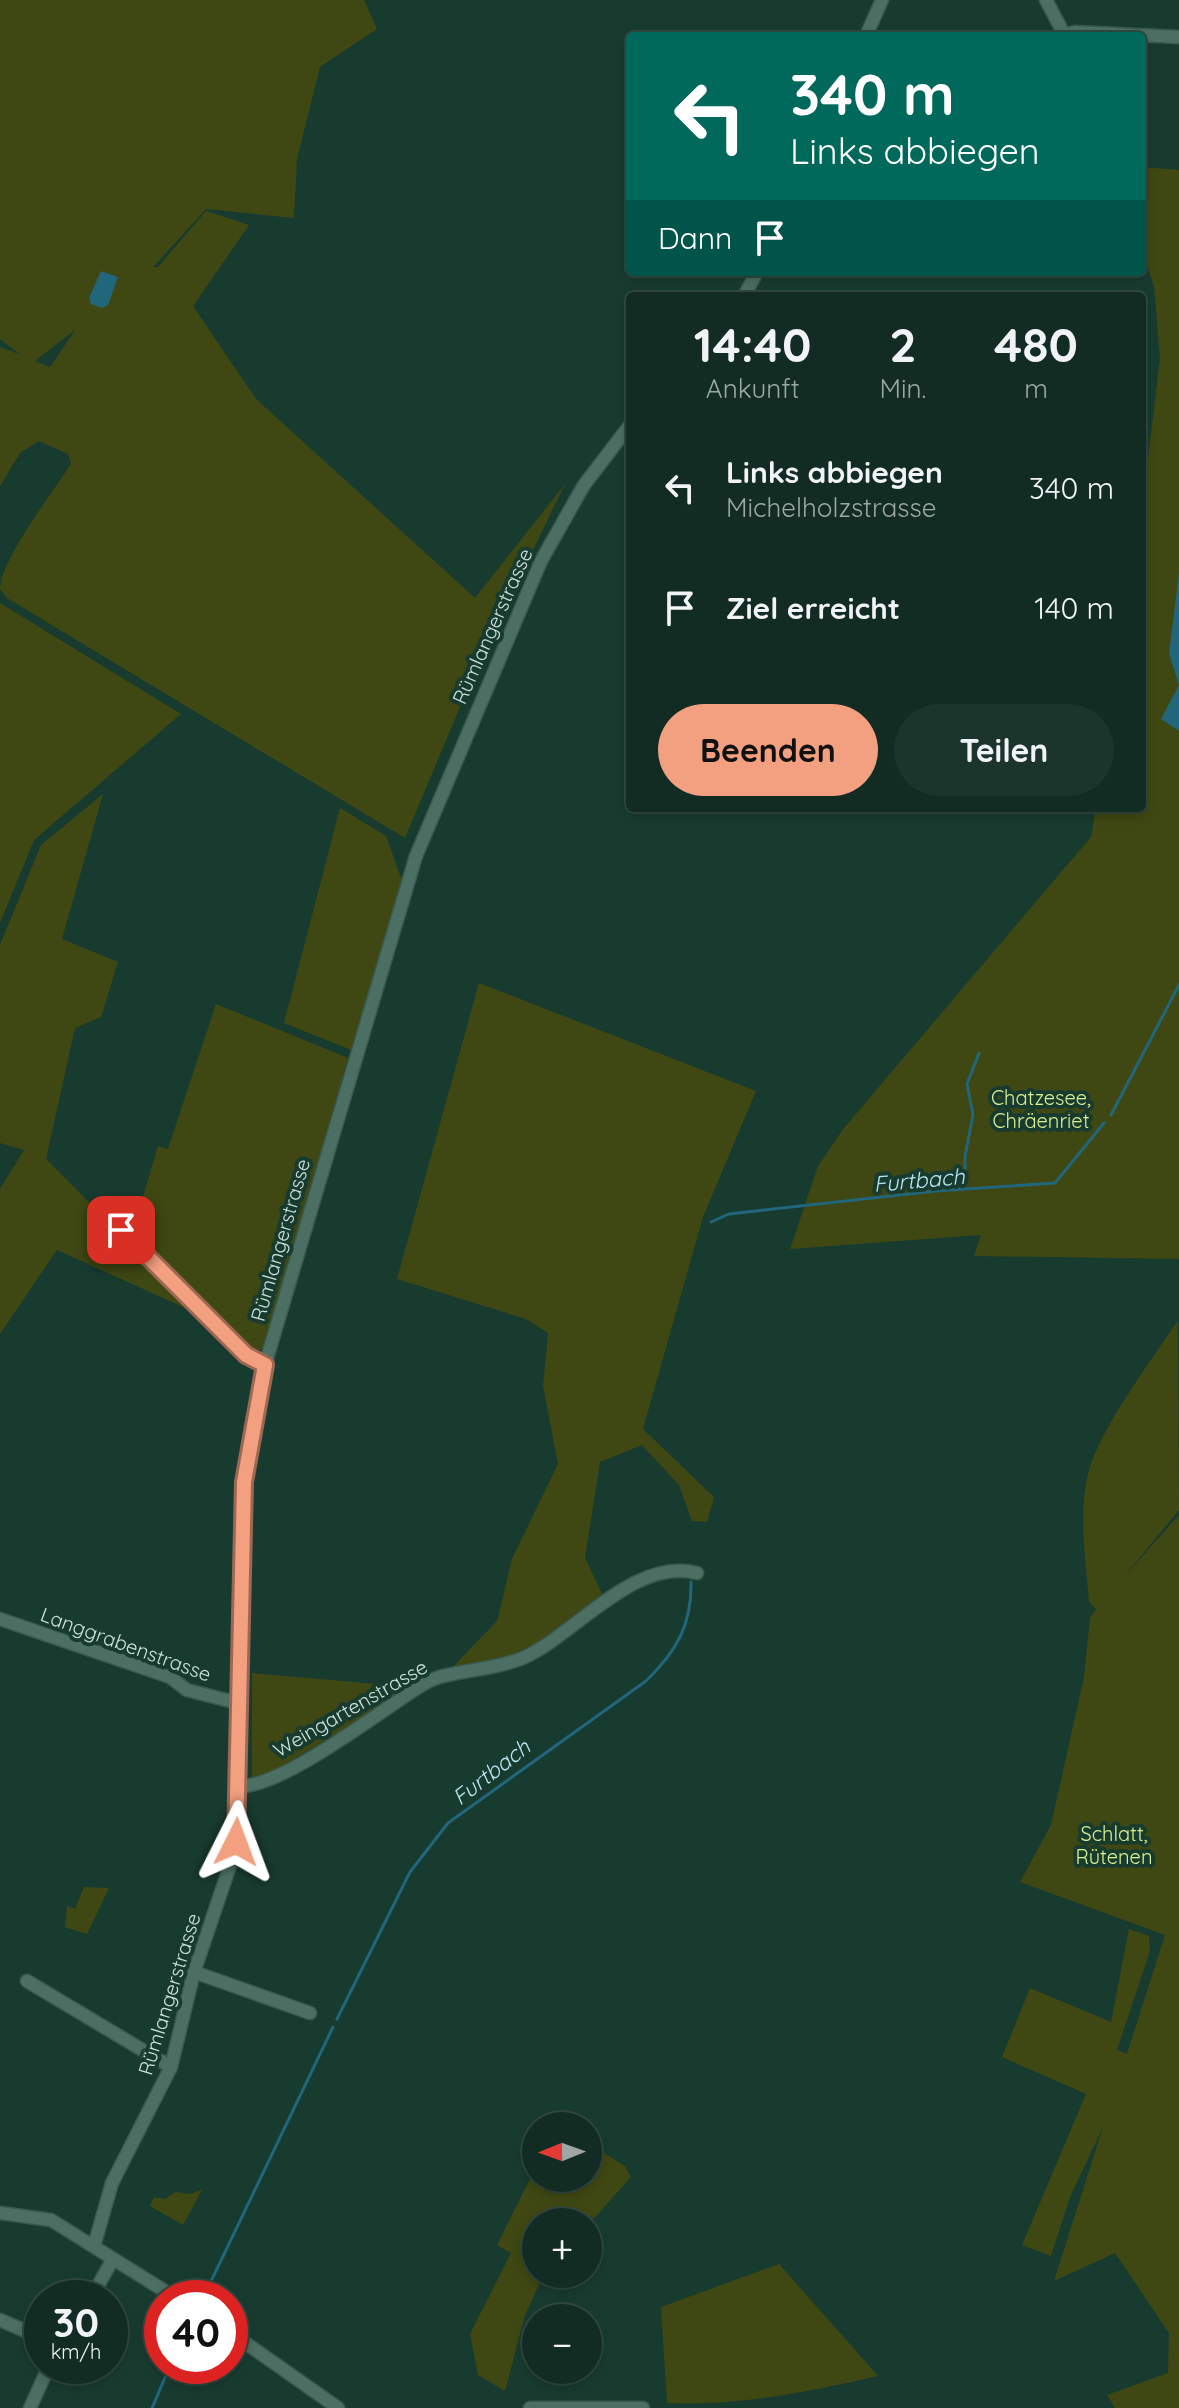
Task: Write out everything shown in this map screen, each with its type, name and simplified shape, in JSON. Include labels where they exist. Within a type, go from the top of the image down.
[{"type":"street","points":[[870,32],[882,0]]},
{"type":"street","points":[[1046,0],[1060,32]]},
{"type":"street","points":[[1146,36],[1179,37]]},
{"type":"street","name":"Rümlangerstrasse","points":[[94,2246],[112,2183],[171,2067],[194,1972],[233,1857],[239,1786],[244,1482],[265,1365],[416,856],[541,561],[584,485],[626,430]]},
{"type":"street","points":[[121,1230],[246,1355],[265,1365]]},
{"type":"street","name":"Weingartenstrasse","points":[[239,1786],[257,1785],[305,1760],[429,1680],[477,1672],[526,1657],[636,1582],[661,1574],[697,1573]]},
{"type":"street","name":"Langgrabenstrasse","points":[[0,1619],[174,1679],[187,1690],[238,1703]]},
{"type":"street","points":[[194,1972],[310,2013]]},
{"type":"street","points":[[27,1981],[171,2067]]},
{"type":"street","points":[[0,2213],[51,2220],[147,2280]]},
{"type":"street","points":[[101,2280],[113,2259]]},
{"type":"street","points":[[0,2320],[24,2330]]},
{"type":"street","points":[[248,2345],[338,2408]]},
{"type":"street","points":[[30,2408],[41,2384]]},
{"type":"street","points":[[530,2408],[643,2408]]},
{"type":"green space","points":[[0,0],[364,0],[377,29],[320,67],[297,159],[294,218],[206,209],[153,267],[158,267],[206,211],[249,225],[193,306],[256,399],[475,598],[565,484],[481,657],[405,838],[7,598],[0,589],[9,561],[71,464],[68,454],[39,441],[20,453],[0,486],[0,347],[21,355],[0,339]],"holes":[[[76,329],[50,367],[35,361]]]},
{"type":"green space","name":"Chatzesee, Chräenriet","points":[[1146,167],[1179,170],[1179,1259],[974,1256],[981,1235],[790,1249],[818,1166],[844,1128],[1091,837],[1095,812],[1146,812],[1146,475],[1160,358],[1154,286],[1146,262]]},
{"type":"green space","points":[[0,603],[181,714],[34,840],[0,923]]},
{"type":"green space","points":[[103,794],[62,939],[118,962],[101,1017],[75,1028],[46,1159],[203,1316],[57,1250],[0,1334],[0,1189],[24,1150],[0,1143],[0,945],[41,845]]},
{"type":"green space","points":[[340,808],[386,836],[402,881],[351,1050],[284,1023]]},
{"type":"green space","points":[[479,983],[756,1091],[703,1217],[643,1429],[714,1497],[707,1522],[692,1521],[679,1485],[642,1445],[600,1462],[585,1558],[604,1598],[523,1654],[447,1673],[497,1621],[512,1559],[558,1464],[543,1386],[548,1333],[526,1319],[397,1279]]},
{"type":"green space","points":[[216,1004],[348,1058],[265,1347],[254,1353],[131,1237],[158,1146],[168,1149]]},
{"type":"green space","name":"Schlatt, Rütenen","points":[[1178,1320],[1179,1510],[1123,1578],[1179,1515],[1179,2408],[1115,2408],[1107,2395],[1168,2373],[1169,2333],[1115,2253],[1054,2281],[1103,2127],[1070,2197],[1051,2256],[1022,2245],[1086,2094],[1002,2057],[1030,1988],[1111,2022],[1129,1929],[1149,1936],[1150,1951],[1117,2050],[1127,2054],[1165,1935],[1020,1882],[1051,1825],[1084,1677],[1090,1618],[1096,1609],[1089,1602],[1084,1538],[1088,1474],[1103,1436]]},
{"type":"green space","points":[[252,1673],[388,1685],[405,1693],[252,1784]]},
{"type":"green space","points":[[84,1887],[109,1888],[87,1934],[65,1927],[67,1906],[75,1909]]},
{"type":"green space","points":[[602,2152],[625,2166],[631,2177],[602,2209],[522,2208],[522,2288],[538,2288],[530,2304],[522,2304],[522,2326],[505,2391],[478,2375],[470,2334],[511,2253],[497,2245],[524,2192],[602,2192]]},
{"type":"green space","points":[[202,2190],[183,2225],[150,2206],[154,2197],[165,2199],[175,2192],[190,2194]]},
{"type":"green space","points":[[779,2264],[878,2376],[747,2400],[667,2403],[661,2307]]},
{"type":"water","points":[[101,271],[118,277],[108,305],[102,308],[91,304],[89,298]]},
{"type":"water","points":[[1179,573],[1179,685],[1169,654]]},
{"type":"water","points":[[1179,685],[1179,731],[1161,719]]},
{"type":"waterway","name":"Furtbach","points":[[1111,1115],[1179,985]]},
{"type":"waterway","points":[[965,1189],[965,1156],[973,1115],[967,1084],[979,1053]]},
{"type":"waterway","name":"Furtbach","points":[[711,1222],[729,1214],[936,1191],[1055,1183],[1104,1123]]},
{"type":"waterway","name":"Furtbach","points":[[337,2019],[410,1872],[448,1823],[646,1681],[680,1637],[689,1612],[691,1582]]},
{"type":"waterway","name":"Furtbach","points":[[212,2280],[333,2027]]},
{"type":"waterway","name":"Furtbach","points":[[152,2408],[162,2384]]},
{"type":"route","points":[[121,1230],[246,1355],[265,1365],[244,1482],[236,1842]]}]
